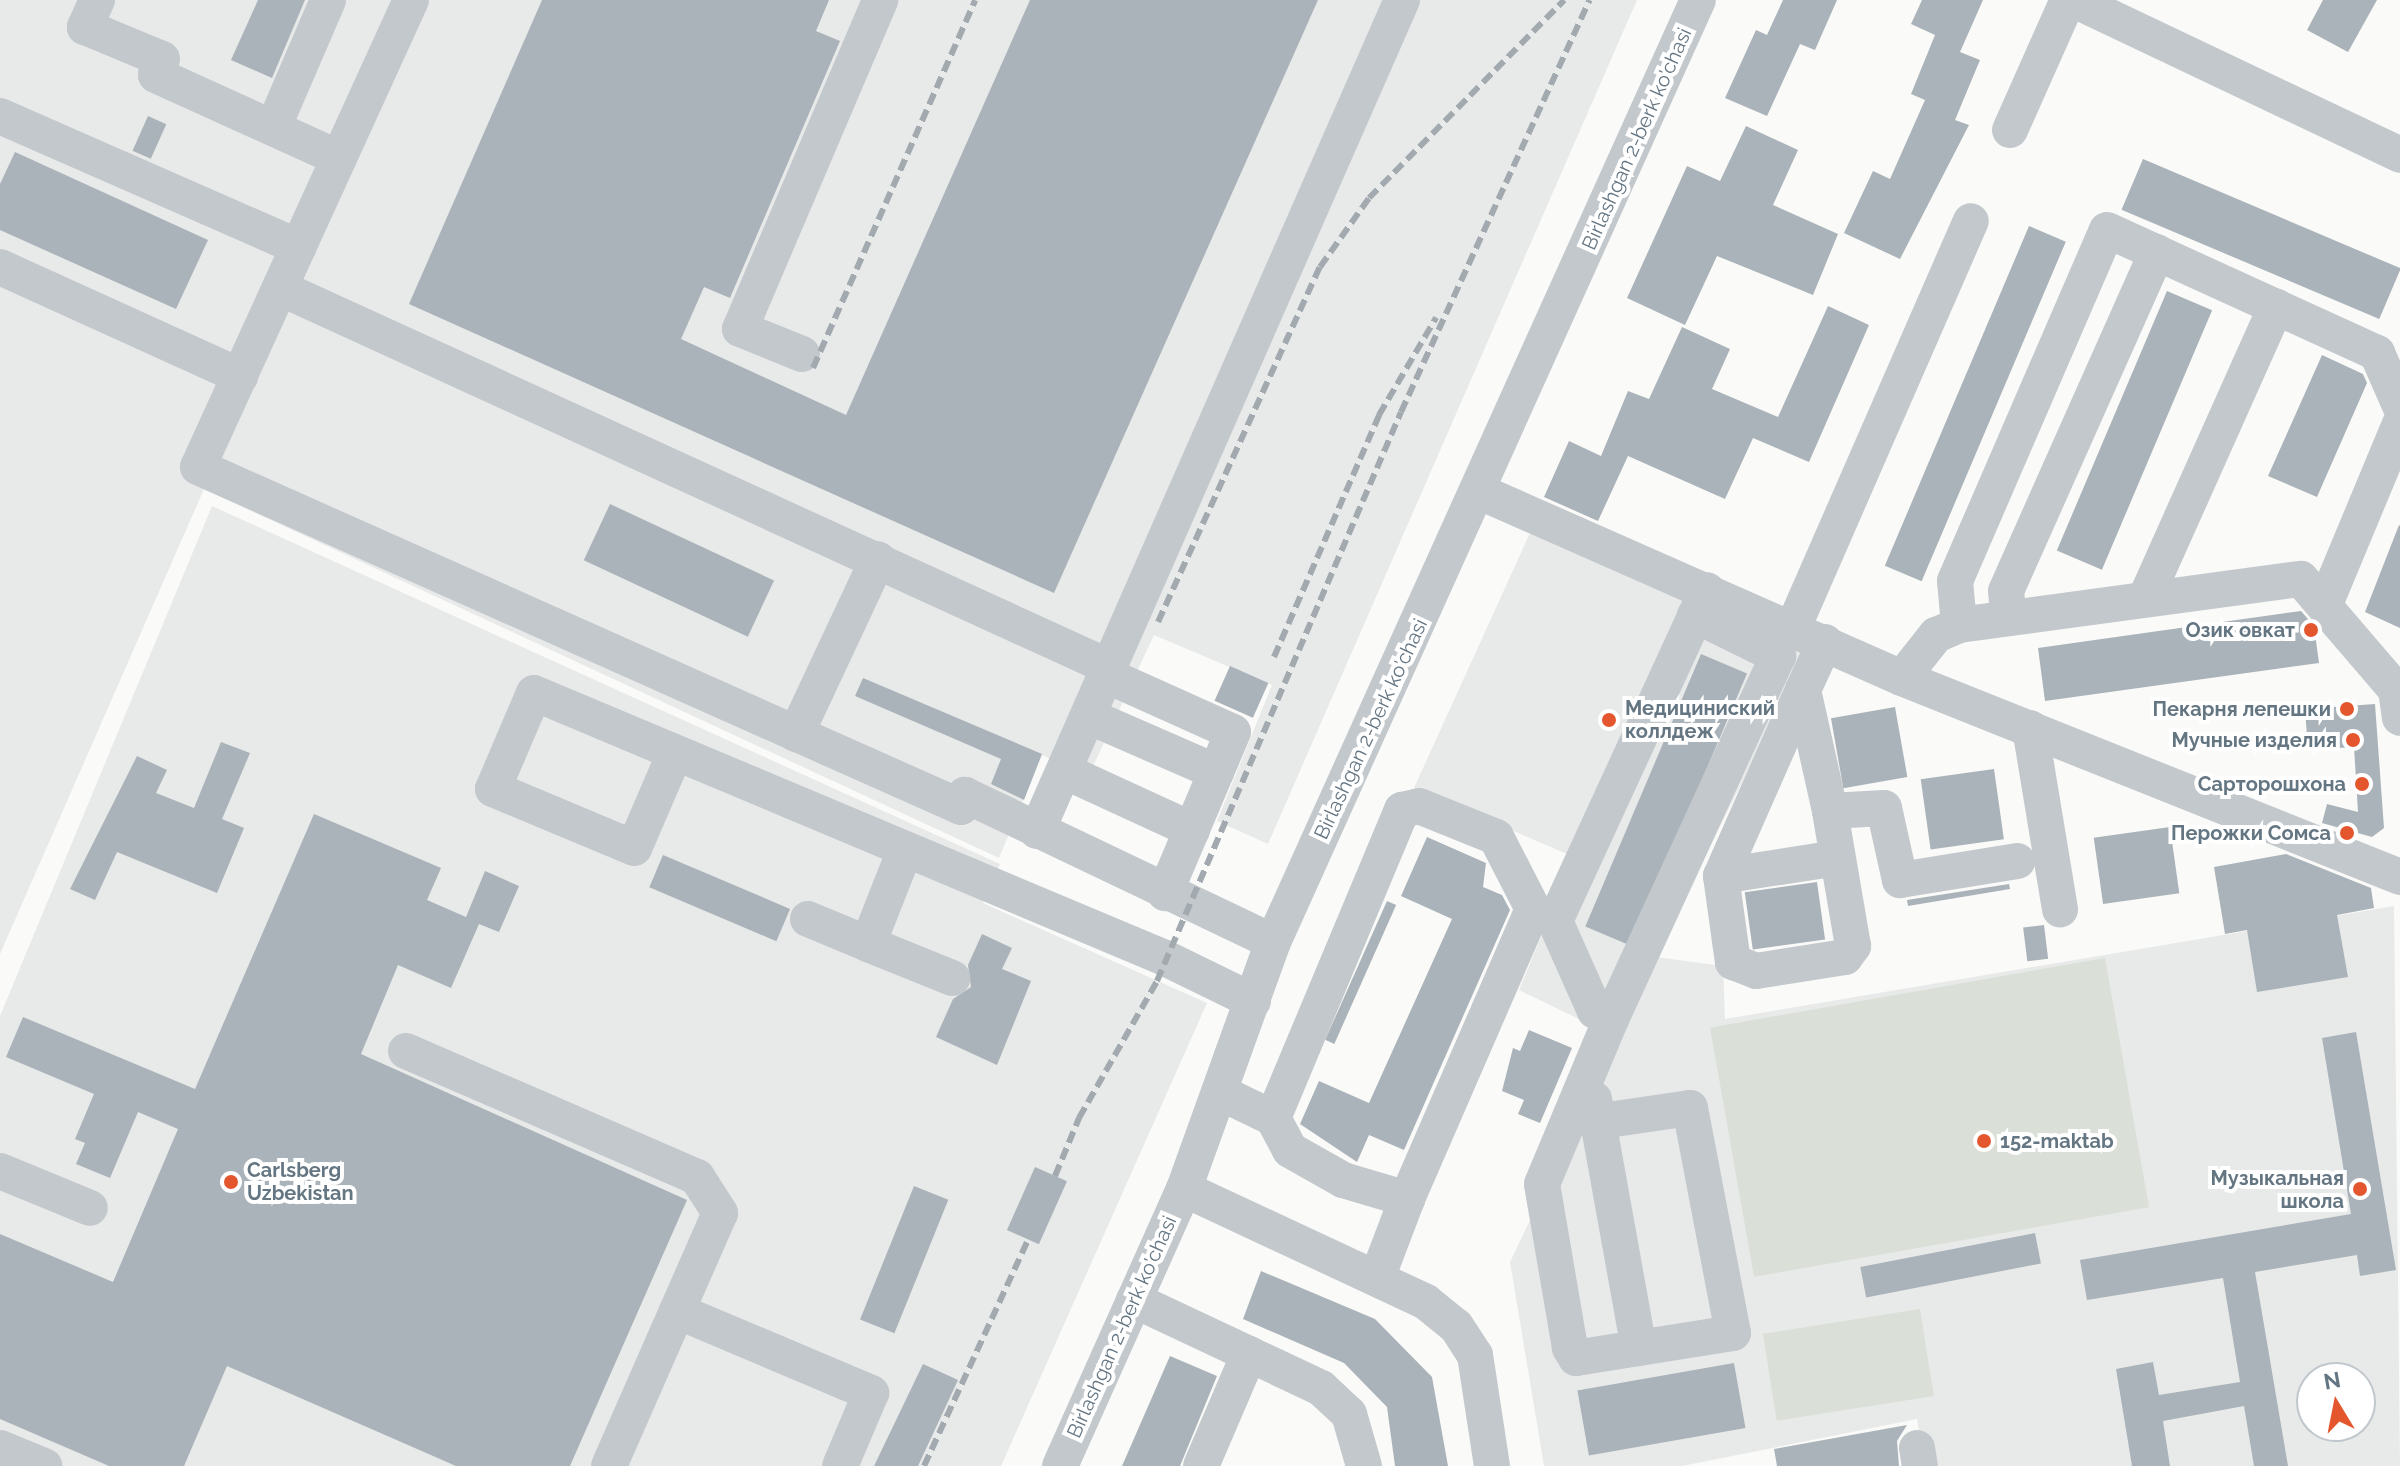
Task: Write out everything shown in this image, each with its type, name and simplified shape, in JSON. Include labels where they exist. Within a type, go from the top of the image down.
[{"type":"street","points":[[97,0],[85,27],[162,59],[156,75],[339,158]]},
{"type":"street","points":[[273,128],[328,0]]},
{"type":"street","points":[[411,0],[198,467],[961,807],[965,795],[1273,942]]},
{"type":"street","points":[[802,354],[740,329],[880,0]]},
{"type":"street","points":[[1037,831],[1402,0]]},
{"type":"street","name":"Birlashgan 2-berk ko'chasi","points":[[1060,1466],[1184,1189],[1273,942],[1480,492],[1698,0]]},
{"type":"street","points":[[2010,130],[2071,0],[2400,155]]},
{"type":"street","points":[[0,116],[298,247]]},
{"type":"street","points":[[1803,690],[1830,811],[1853,946],[1845,957],[1771,969],[1733,962],[1721,876],[1803,690],[1809,635],[1971,221]]},
{"type":"street","points":[[1959,625],[1955,581],[2107,230],[2377,353],[2400,406]]},
{"type":"street","points":[[2008,617],[2006,591],[2157,252]]},
{"type":"street","points":[[0,267],[240,376]]},
{"type":"street","points":[[280,288],[878,559],[1233,732],[1165,893]]},
{"type":"street","points":[[2147,595],[2276,306]]},
{"type":"street","points":[[2325,604],[2400,424]]},
{"type":"street","points":[[1480,492],[1701,603],[1778,656],[1611,1019],[1542,1184],[1570,1348],[1576,1358],[1733,1333],[1690,1108],[1601,1121]]},
{"type":"street","points":[[796,734],[878,559]]},
{"type":"street","points":[[1902,678],[1936,635],[1959,625],[2147,595],[2301,579],[2325,604],[2399,699]]},
{"type":"street","points":[[1701,603],[1809,635],[1902,678],[2400,877]]},
{"type":"street","points":[[1611,1019],[1595,1011],[1555,921],[1701,603]]},
{"type":"street","points":[[675,753],[634,848],[493,789],[534,693],[905,850],[1253,1001]]},
{"type":"street","points":[[1088,716],[1216,772]]},
{"type":"street","points":[[2030,728],[2060,910]]},
{"type":"street","points":[[1064,771],[1192,830]]},
{"type":"street","points":[[1273,1118],[1402,810],[1419,806],[1496,837],[1533,909],[1407,1199],[1377,1278]]},
{"type":"street","points":[[1830,811],[1884,808],[1900,880],[2017,861]]},
{"type":"street","points":[[868,944],[905,850]]},
{"type":"street","points":[[1721,876],[1837,858]]},
{"type":"street","points":[[808,919],[952,978]]},
{"type":"street","points":[[406,1051],[697,1177],[720,1213],[609,1466]]},
{"type":"street","points":[[1585,1079],[1601,1121],[1639,1348]]},
{"type":"street","points":[[1219,1092],[1273,1118],[1290,1150],[1343,1180],[1407,1199]]},
{"type":"street","points":[[0,1171],[90,1208]]},
{"type":"street","points":[[1184,1189],[1426,1302],[1475,1355],[1492,1466]]},
{"type":"street","points":[[1134,1300],[1321,1388],[1349,1414],[1364,1466]]},
{"type":"street","points":[[677,1311],[871,1393],[840,1466]]},
{"type":"street","points":[[1201,1466],[1249,1354]]},
{"type":"street","points":[[0,1448],[44,1466]]},
{"type":"shaded area","points":[[0,0],[1637,0],[1268,844],[1217,821],[1272,685],[1154,635],[1089,775],[1042,755],[999,858],[204,489],[0,954]]},
{"type":"shaded area","name":"Carlsberg Uzbekistan","points":[[212,506],[1000,864],[983,903],[1207,1003],[1001,1466],[0,1466],[0,1016]]},
{"type":"shaded area","name":"Медициниский коллдеж","points":[[1530,533],[1808,652],[1614,1036],[1519,990],[1574,857],[1414,788]]},
{"type":"shaded area","name":"152-maktab","points":[[2394,906],[2400,1466],[1925,1466],[1917,1419],[1682,1466],[1544,1466],[1510,1262],[1656,957],[1723,966],[1725,1019]]},
{"type":"shaded area","points":[[2105,958],[2149,1207],[1754,1277],[1710,1028]]},
{"type":"shaded area","points":[[1920,1309],[1934,1396],[1777,1421],[1763,1334]]},
{"type":"building","points":[[258,0],[305,0],[272,78],[231,60]]},
{"type":"building","points":[[542,0],[829,0],[816,31],[840,41],[730,298],[704,287],[681,339],[846,415],[1030,0],[1318,0],[1054,593],[409,304]]},
{"type":"building","points":[[1783,0],[1837,0],[1815,50],[1800,44],[1767,116],[1725,98],[1756,30],[1767,35]]},
{"type":"building","points":[[1922,0],[1983,0],[1960,52],[1980,60],[1955,120],[1969,125],[1900,259],[1844,233],[1873,171],[1890,179],[1925,100],[1911,94],[1935,35],[1911,24]]},
{"type":"building","points":[[2323,0],[2377,0],[2348,52],[2307,30]]},
{"type":"building","points":[[148,116],[166,124],[151,159],[133,151]]},
{"type":"building","points":[[1746,126],[1798,150],[1773,205],[1838,234],[1813,295],[1717,256],[1685,325],[1627,298],[1687,166],[1720,181]]},
{"type":"building","points":[[15,152],[208,240],[176,309],[0,230],[0,184]]},
{"type":"building","points":[[2143,159],[2400,268],[2379,319],[2122,210]]},
{"type":"building","points":[[2029,226],[2066,242],[1922,581],[1885,566]]},
{"type":"building","points":[[2167,291],[2212,310],[2102,570],[2057,551]]},
{"type":"building","points":[[1828,306],[1869,325],[1809,462],[1753,438],[1725,499],[1628,456],[1598,521],[1544,497],[1569,441],[1601,456],[1628,391],[1649,399],[1682,327],[1730,349],[1712,389],[1778,417]]},
{"type":"building","points":[[2322,355],[2363,374],[2367,383],[2317,497],[2268,476]]},
{"type":"building","points":[[610,504],[774,580],[748,637],[584,560]]},
{"type":"building","points":[[2400,526],[2400,628],[2365,612]]},
{"type":"building","points":[[2301,611],[2314,626],[2319,663],[2045,701],[2038,648]]},
{"type":"building","points":[[1701,654],[1747,674],[1631,946],[1585,926]]},
{"type":"building","points":[[1230,666],[1268,683],[1253,718],[1215,701]]},
{"type":"building","points":[[863,678],[1042,754],[1024,800],[991,784],[1001,759],[855,696]]},
{"type":"building","points":[[2375,704],[2384,828],[2372,837],[2322,823],[2327,804],[2358,812],[2354,747],[2308,750],[2305,709]]},
{"type":"building","points":[[1895,707],[1907,777],[1843,788],[1831,718]]},
{"type":"building","points":[[221,742],[250,753],[222,819],[244,828],[217,893],[117,852],[95,900],[70,889],[137,756],[167,770],[156,793],[194,808]]},
{"type":"building","points":[[1994,769],[2004,839],[1931,850],[1921,779]]},
{"type":"building","points":[[314,814],[441,868],[427,900],[466,917],[485,871],[519,886],[499,932],[479,924],[451,988],[398,965],[361,1054],[687,1200],[570,1466],[456,1466],[227,1366],[184,1466],[109,1466],[0,1419],[0,1234],[113,1282],[178,1129],[138,1112],[110,1178],[76,1164],[85,1143],[75,1139],[94,1094],[6,1057],[23,1017],[195,1089]]},
{"type":"building","points":[[2170,827],[2179,893],[2103,904],[2094,838]]},
{"type":"building","points":[[1427,837],[1486,863],[1483,887],[1502,895],[1510,910],[1404,1150],[1369,1135],[1357,1162],[1300,1124],[1319,1081],[1369,1103],[1452,919],[1401,896]]},
{"type":"building","points":[[2286,854],[2371,888],[2374,908],[2337,915],[2348,977],[2257,992],[2247,930],[2225,934],[2214,867]]},
{"type":"building","points":[[663,855],[790,909],[776,941],[649,887]]},
{"type":"building","points":[[1817,882],[1825,939],[1753,950],[1745,892]]},
{"type":"building","points":[[2009,884],[2010,889],[1908,906],[1907,900]]},
{"type":"building","points":[[1387,901],[1396,905],[1334,1044],[1325,1040]]},
{"type":"building","points":[[2044,925],[2048,959],[2027,961],[2023,928]]},
{"type":"building","points":[[982,934],[1012,948],[1002,969],[1031,981],[997,1065],[936,1037],[953,999],[971,987],[968,965]]},
{"type":"building","points":[[1529,1030],[1572,1048],[1540,1123],[1518,1114],[1524,1100],[1502,1091],[1513,1048],[1520,1051]]},
{"type":"building","points":[[2356,1032],[2396,1270],[2360,1276],[2357,1255],[2255,1272],[2288,1466],[2254,1466],[2244,1406],[2163,1421],[2170,1466],[2132,1466],[2116,1369],[2153,1362],[2159,1395],[2240,1382],[2223,1278],[2087,1300],[2080,1260],[2351,1214],[2322,1038]]},
{"type":"building","points":[[1035,1167],[1067,1181],[1039,1244],[1007,1230]]},
{"type":"building","points":[[914,1186],[948,1200],[894,1333],[860,1320]]},
{"type":"building","points":[[2035,1233],[2041,1263],[1866,1297],[1860,1267]]},
{"type":"building","points":[[1261,1271],[1375,1319],[1432,1377],[1448,1466],[1395,1466],[1387,1407],[1344,1363],[1243,1319]]},
{"type":"building","points":[[1170,1356],[1217,1376],[1180,1466],[1122,1466]]},
{"type":"building","points":[[1734,1363],[1745,1428],[1589,1456],[1577,1391]]},
{"type":"building","points":[[923,1364],[958,1380],[918,1466],[874,1466]]},
{"type":"building","points":[[1907,1425],[1897,1441],[1899,1466],[1777,1466],[1774,1449]]},
{"type":"railway","points":[[813,368],[975,0]]},
{"type":"railway","points":[[1158,622],[1320,267],[1369,198],[1564,0]]},
{"type":"railway","points":[[1055,1176],[1079,1118],[1157,981],[1401,412],[1590,0]]},
{"type":"railway","points":[[1274,657],[1379,415],[1436,318]]},
{"type":"railway","points":[[924,1466],[1028,1240]]},
{"type":"place","name":"Озик овкат","points":[[2311,630]]},
{"type":"place","name":"Пекарня лепешки","points":[[2347,709]]},
{"type":"place","name":"Медициниский коллдеж","points":[[1609,720]]},
{"type":"place","name":"Мучные изделия","points":[[2353,740]]},
{"type":"place","name":"Сарторошхона","points":[[2362,784]]},
{"type":"place","name":"Перожки Сомса","points":[[2347,833]]},
{"type":"place","name":"152-maktab","points":[[1984,1141]]},
{"type":"place","name":"Carlsberg Uzbekistan","points":[[231,1182]]},
{"type":"place","name":"Музыкальная школа","points":[[2360,1189]]}]
